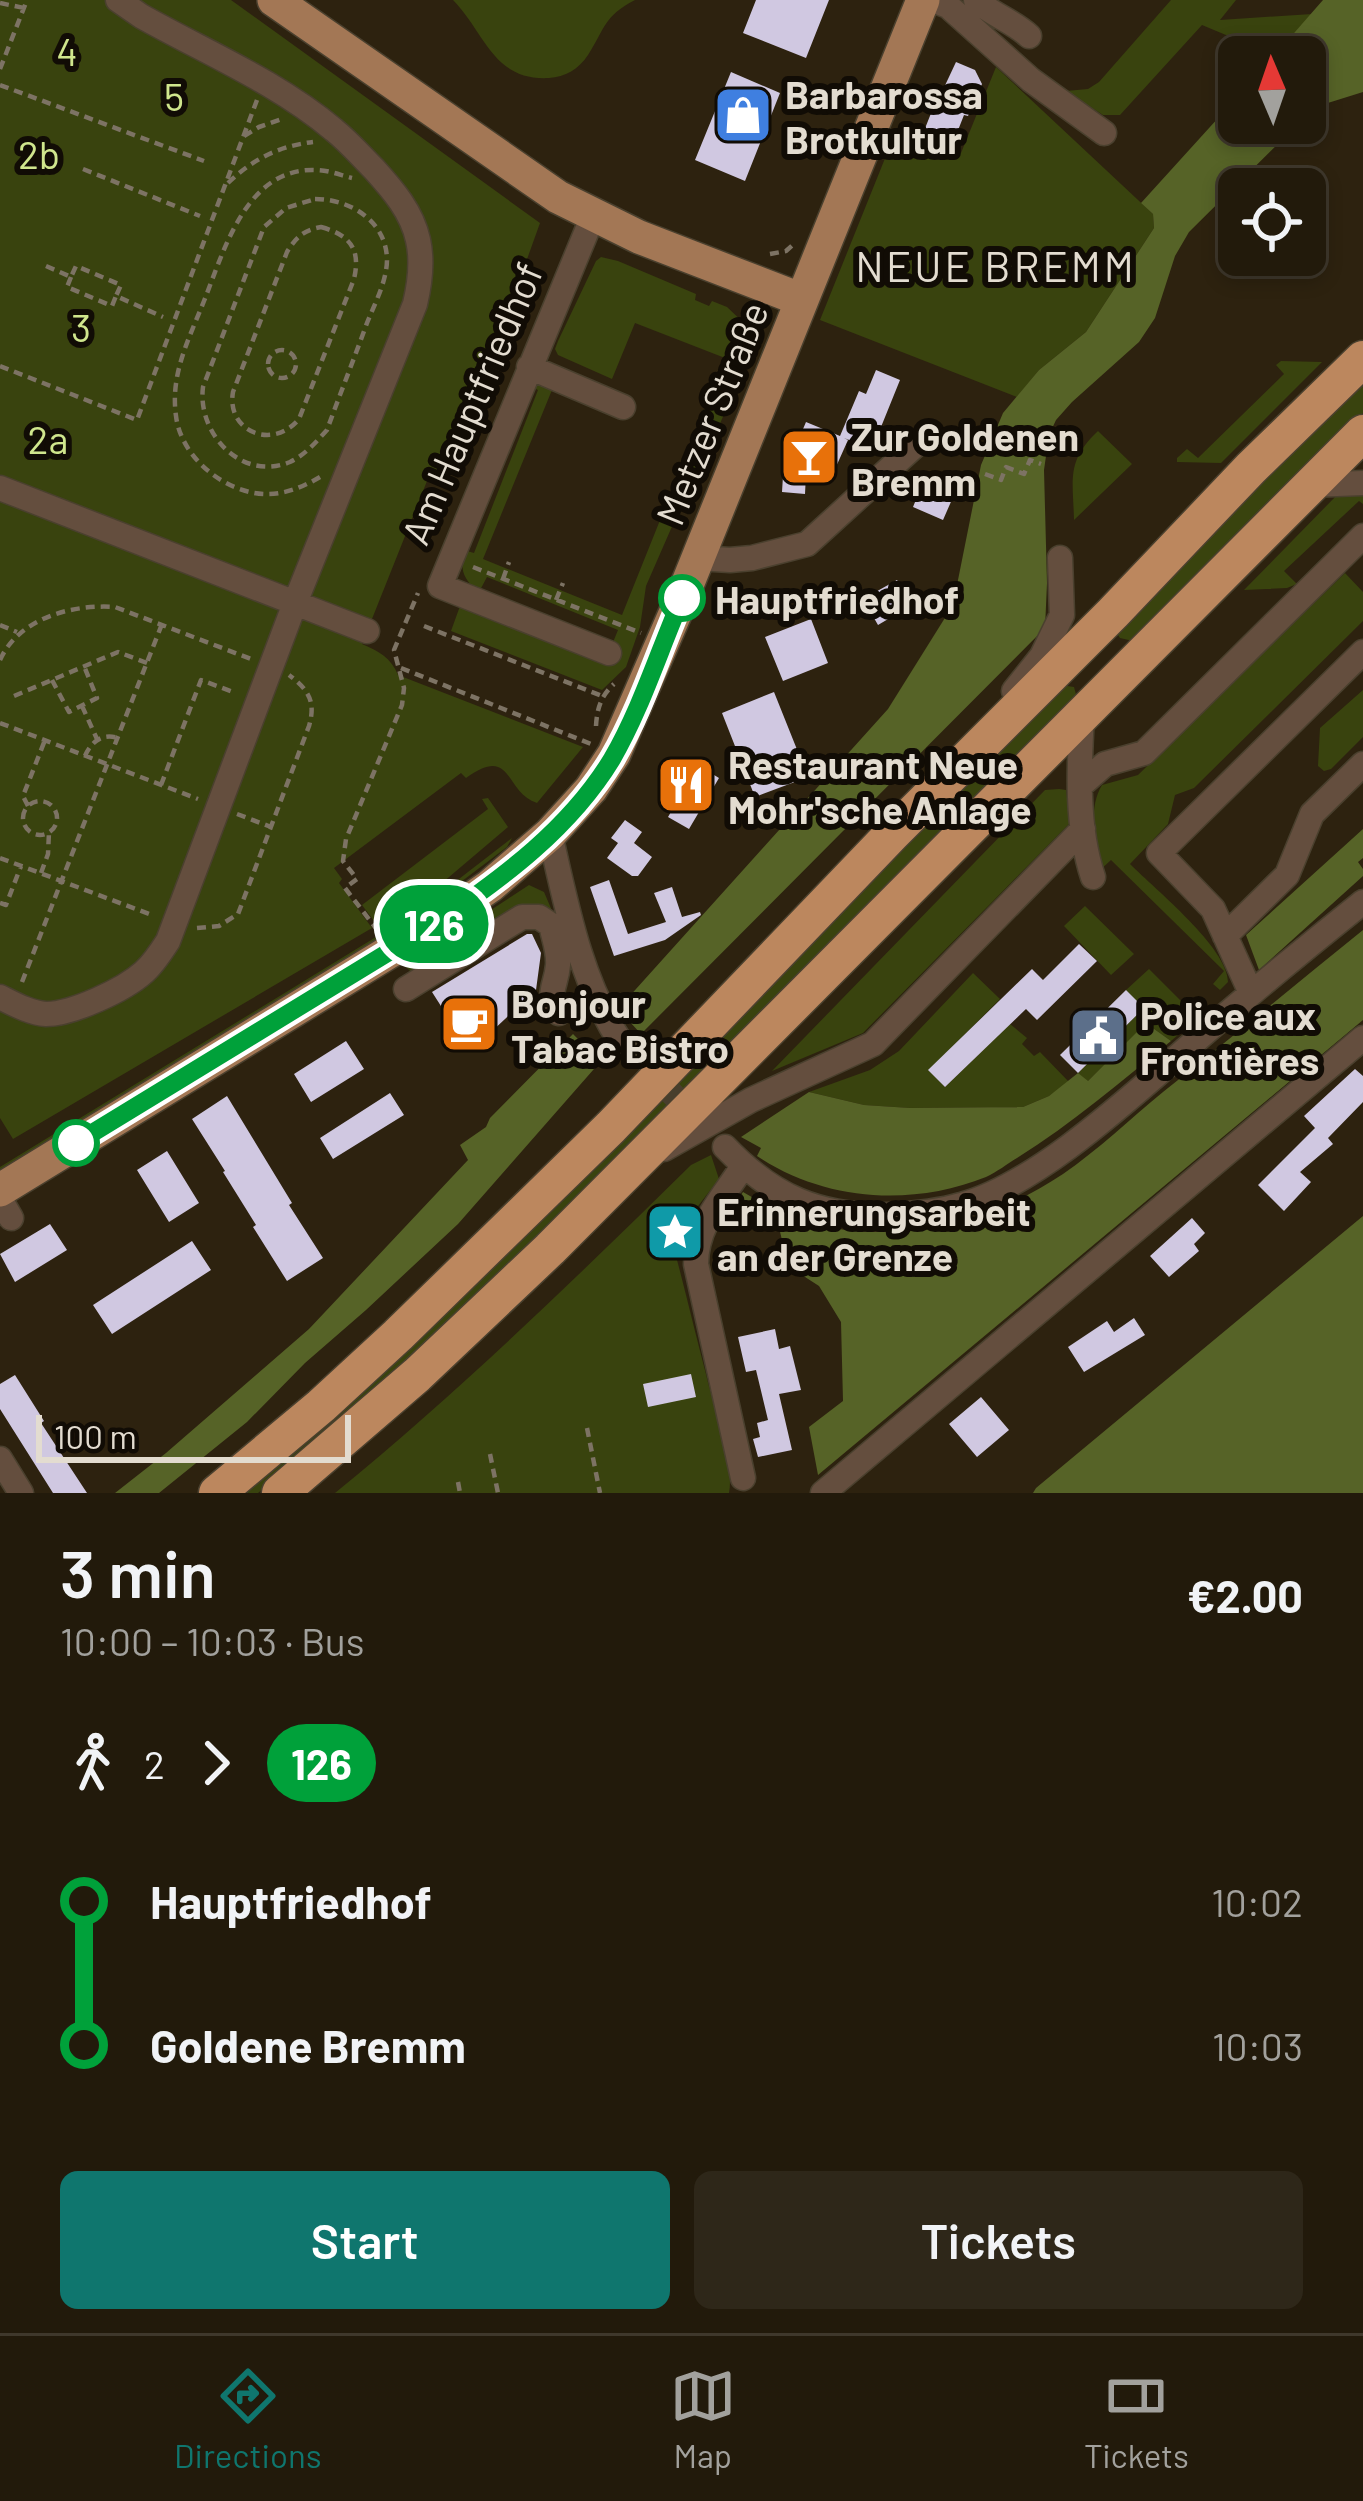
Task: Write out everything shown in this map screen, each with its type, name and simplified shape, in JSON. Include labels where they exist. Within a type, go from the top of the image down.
[{"type":"highway","points":[[218,1493],[367,1364],[596,1142],[1251,468],[1363,359]]},
{"type":"highway","points":[[280,1493],[417,1375],[636,1165],[1363,433]]},
{"type":"main road","points":[[274,0],[551,192],[593,216],[802,300]]},
{"type":"main road","name":"Metzer Straße","points":[[4,1202],[381,943],[490,886],[550,834],[592,789],[614,754],[698,558],[923,0]]},
{"type":"street","points":[[7,1000],[48,1014],[70,1010],[146,971],[168,941],[259,701],[279,670],[296,603],[415,304],[421,264],[411,218],[400,199],[349,143],[264,84],[118,0]]},
{"type":"street","points":[[933,0],[948,6],[1031,80],[1104,134]]},
{"type":"street","points":[[976,0],[1029,36]]},
{"type":"street","name":"Am Hauptfriedhof","points":[[593,216],[440,586],[609,653]]},
{"type":"street","points":[[529,367],[623,407]]},
{"type":"street","points":[[698,558],[752,558],[808,544],[920,441]]},
{"type":"street","points":[[1310,485],[1363,483]]},
{"type":"street","points":[[0,488],[368,631]]},
{"type":"street","points":[[1081,785],[1105,764],[1144,753],[1363,536]]},
{"type":"street","points":[[934,792],[1042,656],[1054,634],[1062,615],[1060,559]]},
{"type":"street","points":[[1078,646],[1114,682]]},
{"type":"street","points":[[1251,993],[1213,909],[1159,853],[1363,652]]},
{"type":"street","points":[[1082,715],[1082,829],[1093,877]]},
{"type":"street","points":[[1225,936],[1287,875],[1312,814],[1363,764]]},
{"type":"street","points":[[636,1165],[751,1100],[873,1044],[1082,829]]},
{"type":"street","points":[[550,834],[584,968],[605,1019],[620,1041]]},
{"type":"street","points":[[725,1147],[761,1181],[810,1206],[868,1215],[963,1205],[1005,1187],[1055,1156],[1363,902]]},
{"type":"street","points":[[406,989],[531,915],[550,925],[557,947],[551,1000],[559,1013]]},
{"type":"street","points":[[823,1493],[1363,1038]]},
{"type":"street","points":[[743,1166],[702,1226],[696,1245],[696,1264],[743,1478]]},
{"type":"street","points":[[0,1460],[21,1493]]},
{"type":"path","points":[[0,69],[27,0]]},
{"type":"path","points":[[0,3],[24,8]]},
{"type":"path","points":[[0,366],[137,420],[264,84]]},
{"type":"path","points":[[0,86],[204,161]]},
{"type":"path","points":[[244,136],[274,121],[314,115]]},
{"type":"path","points":[[224,187],[263,155],[308,142],[349,143]]},
{"type":"path","points":[[83,170],[200,216]]},
{"type":"path","points":[[355,454],[291,490],[272,494],[234,487],[209,472],[189,451],[176,422],[174,390],[178,365],[246,204],[295,172],[314,170],[357,180]]},
{"type":"path","points":[[330,199],[370,218],[385,242],[386,274],[380,290],[327,430],[312,446],[274,466],[243,460],[217,442],[204,418],[202,387],[264,227],[275,215],[301,202],[330,199]]},
{"type":"path","points":[[321,227],[338,232],[358,262],[299,419],[276,436],[255,432],[234,414],[232,392],[286,251],[306,230],[321,227]]},
{"type":"path","points":[[46,266],[71,277]]},
{"type":"path","points":[[76,266],[122,285],[112,306],[67,287],[71,277],[76,266]]},
{"type":"path","points":[[116,296],[163,317]]},
{"type":"path","points":[[286,350],[294,356],[296,366],[292,374],[280,378],[271,373],[268,360],[274,352],[286,350]]},
{"type":"path","points":[[985,474],[1001,480],[1006,467],[1024,474],[1030,460],[1041,464]]},
{"type":"path","points":[[502,579],[509,562]]},
{"type":"path","points":[[472,567],[643,634]]},
{"type":"path","points":[[381,943],[345,888],[357,879],[343,861],[346,839],[402,705],[404,688],[394,650],[424,578]]},
{"type":"path","points":[[556,600],[563,583]]},
{"type":"path","points":[[0,659],[19,632],[51,616],[94,606],[115,607],[279,670],[309,693],[313,702],[238,914],[219,926],[191,928],[0,858]]},
{"type":"path","points":[[7,1000],[62,881],[162,624]]},
{"type":"path","points":[[0,625],[19,632]]},
{"type":"path","points":[[424,626],[602,697]]},
{"type":"path","points":[[14,696],[118,652],[147,663]]},
{"type":"path","points":[[52,680],[69,712],[97,698],[84,666]]},
{"type":"path","points":[[400,667],[591,745]]},
{"type":"path","points":[[161,785],[201,680],[259,701]]},
{"type":"path","points":[[82,706],[98,739]]},
{"type":"path","points":[[0,723],[271,827]]},
{"type":"path","points":[[85,756],[98,739],[118,737]]},
{"type":"path","points":[[28,806],[24,790],[45,740]]},
{"type":"path","points":[[40,873],[57,818],[53,807],[38,801],[28,806],[25,826],[33,833],[49,832]]},
{"type":"path","points":[[0,903],[6,905],[21,866]]},
{"type":"path","points":[[586,1428],[601,1493]]},
{"type":"path","points":[[490,1454],[498,1493]]},
{"type":"path","points":[[458,1482],[460,1493]]},
{"type":"green space","points":[[0,0],[231,0],[540,223],[449,477],[431,471],[362,644],[384,656],[398,675],[583,747],[537,803],[500,768],[481,769],[466,778],[461,773],[334,868],[342,879],[339,883],[372,928],[13,1139],[0,1118]]},
{"type":"green space","points":[[453,0],[635,0],[611,17],[580,64],[549,78],[530,77],[503,64]]},
{"type":"green space","points":[[1171,0],[1236,0],[1220,20],[1312,14],[1292,36],[1228,36],[1202,25],[1120,115],[1103,115],[1066,91],[1088,89]]},
{"type":"green space","points":[[1323,0],[1363,0],[1363,92],[1326,104],[1326,36],[1291,36]]},
{"type":"green space","points":[[996,67],[1153,214],[1154,228],[1086,332],[1039,370],[1017,397],[820,320],[894,136],[932,151],[937,143],[961,153]]},
{"type":"green space","points":[[1218,118],[1218,144],[1278,144],[1254,168],[1218,168],[1218,203],[1189,232],[1175,256],[1155,318],[1139,342],[1056,420],[1044,470],[1045,628],[641,1034],[618,1009],[888,709],[953,605],[981,465],[1003,413],[1039,370],[1086,332],[1154,228],[1153,214],[1141,203]]},
{"type":"green space","points":[[601,257],[696,294],[695,300],[709,306],[712,301],[727,307],[747,326],[750,352],[646,586],[640,627],[626,667],[602,690],[451,631],[464,595],[609,652],[618,630],[487,577],[479,592],[466,579],[462,563],[464,550],[474,553],[538,390],[529,386],[531,382],[554,385],[483,559],[622,615],[725,358],[635,323],[612,379],[558,355],[558,341]]},
{"type":"green space","points":[[1281,361],[1322,362],[1221,463],[1177,462],[1187,449],[1198,458],[1284,374],[1276,365]]},
{"type":"green space","points":[[1363,380],[1363,413],[1138,638],[1120,638],[1116,632],[1119,621]]},
{"type":"green space","points":[[1098,431],[1132,464],[1074,520],[1076,462]]},
{"type":"green space","points":[[1338,494],[1363,494],[1363,504],[1359,501],[1284,571],[1297,584],[1244,590]]},
{"type":"green space","points":[[1345,573],[1363,592],[1363,621],[1194,788],[1175,795],[1168,824],[1130,864],[1216,953],[1225,968],[1228,982],[1220,990],[1213,984],[1224,971],[1111,860],[1099,871],[1094,827],[1097,795],[1102,785],[1138,775]]},
{"type":"green space","points":[[1061,685],[1074,687],[1077,698],[624,1157],[329,1433],[258,1493],[242,1493]]},
{"type":"green space","points":[[1363,690],[1363,737],[1324,771],[1318,766],[1320,728]]},
{"type":"green space","points":[[1045,790],[1066,790],[1070,823],[863,1033],[772,1071]]},
{"type":"green space","points":[[488,798],[508,827],[442,883],[377,925],[362,905],[488,809],[482,799]]},
{"type":"green space","points":[[1363,829],[1363,858],[1358,862],[1363,876],[1259,970],[1246,935]]},
{"type":"green space","points":[[512,838],[507,847],[408,922],[0,1174],[0,1167],[376,937]]},
{"type":"green space","points":[[529,885],[544,892],[556,920],[549,913],[413,974],[405,966]]},
{"type":"green space","points":[[1085,906],[1134,954],[1111,975],[1064,926]]},
{"type":"green space","points":[[1363,930],[1363,1020],[818,1475],[809,1427],[843,1401],[841,1322],[819,1286],[788,1266],[778,1223],[717,1231],[743,1192],[800,1220],[876,1232],[942,1226],[1004,1206],[1076,1165]]},
{"type":"green space","points":[[1149,969],[1187,1007],[1198,998],[1201,1015],[1171,1041],[1150,1026],[1142,1028],[1087,1082],[1078,1073],[1143,1009],[1126,990]]},
{"type":"green space","points":[[973,973],[1000,999],[929,1070],[945,1087],[1010,1024],[1027,1038],[1022,1044],[1034,1056],[1040,1052],[1069,1082],[1023,1107],[864,1105],[809,1092],[870,1070],[899,1051]]},
{"type":"green space","points":[[1150,1026],[1171,1041],[1037,1145],[990,1175],[957,1187],[898,1195],[839,1190],[783,1171],[757,1156],[761,1148],[741,1137],[809,1092],[864,1105],[1023,1107],[1049,1096],[1078,1073],[1088,1081],[1141,1028]]},
{"type":"green space","points":[[573,1034],[587,1048],[608,1053],[458,1224],[247,1422],[159,1493],[115,1493],[309,1329],[468,1160],[460,1145],[486,1127]]},
{"type":"green space","points":[[711,1155],[719,1179],[671,1238],[726,1450],[729,1493],[335,1493],[473,1374],[691,1165]]},
{"type":"green space","points":[[1363,1216],[1363,1493],[1033,1493],[1036,1488]]},
{"type":"building","points":[[756,0],[829,0],[806,58],[743,33]]},
{"type":"building","points":[[956,62],[975,70],[982,84],[953,143],[924,131]]},
{"type":"building","name":"Barbarossa Brotkultur","points":[[731,72],[780,93],[745,181],[695,160]]},
{"type":"building","points":[[876,370],[900,380],[868,447],[844,438],[848,440],[835,469],[823,464],[817,479],[806,474],[805,494],[782,492],[783,476],[806,422],[840,436],[859,391],[866,394]]},
{"type":"building","points":[[926,475],[957,488],[943,520],[913,507]]},
{"type":"building","points":[[897,580],[912,605],[878,625],[863,599]]},
{"type":"building","points":[[811,619],[828,663],[783,681],[765,637]]},
{"type":"building","points":[[774,692],[808,777],[755,797],[722,713]]},
{"type":"building","points":[[688,759],[719,778],[689,829],[668,817],[675,805],[664,798]]},
{"type":"building","points":[[625,820],[642,832],[634,843],[652,857],[638,876],[607,858],[618,843],[611,838]]},
{"type":"building","points":[[609,880],[628,934],[666,922],[654,893],[672,887],[682,917],[701,915],[665,940],[614,956],[590,887]]},
{"type":"building","points":[[532,934],[541,953],[536,990],[490,1037],[469,1050],[432,992]]},
{"type":"building","points":[[1079,944],[1097,961],[1037,1020],[1026,1009],[945,1087],[928,1070],[1032,969],[1043,980]]},
{"type":"building","points":[[1126,990],[1144,1008],[1078,1073],[1060,1055]]},
{"type":"building","points":[[346,1041],[364,1069],[311,1102],[294,1074]]},
{"type":"building","points":[[1355,1069],[1363,1076],[1363,1102],[1328,1138],[1333,1144],[1300,1172],[1311,1182],[1284,1211],[1258,1185],[1315,1128],[1304,1116]]},
{"type":"building","points":[[390,1093],[404,1115],[333,1159],[320,1138]]},
{"type":"building","points":[[227,1096],[323,1258],[287,1281],[192,1119]]},
{"type":"building","points":[[167,1151],[199,1203],[169,1222],[137,1170]]},
{"type":"building","points":[[1192,1218],[1205,1233],[1194,1244],[1199,1251],[1169,1277],[1150,1256]]},
{"type":"building","points":[[50,1224],[67,1250],[15,1282],[0,1254]]},
{"type":"building","points":[[192,1241],[211,1270],[112,1334],[93,1305]]},
{"type":"building","points":[[1134,1318],[1145,1335],[1084,1372],[1068,1347],[1107,1321],[1114,1332]]},
{"type":"building","points":[[775,1329],[779,1349],[790,1346],[801,1390],[779,1394],[792,1450],[758,1457],[753,1439],[760,1437],[757,1423],[768,1420],[756,1370],[746,1372],[738,1337]]},
{"type":"building","points":[[691,1374],[696,1397],[648,1407],[643,1384]]},
{"type":"building","points":[[15,1375],[87,1493],[53,1493],[0,1409],[0,1384]]},
{"type":"building","points":[[981,1397],[1009,1430],[977,1457],[949,1424]]},
{"type":"tunnel","points":[[620,1041],[698,1120]]},
{"type":"bus line","name":"126","points":[[76,1143],[438,922],[540,844],[592,789],[614,754],[682,598]]},
{"type":"place","name":"Barbarossa Brotkultur","points":[[743,115]]},
{"type":"place","name":"Zur Goldenen Bremm","points":[[809,457]]},
{"type":"place","name":"Hauptfriedhof","points":[[682,598]]},
{"type":"place","name":"Restaurant Neue Mohr'sche Anlage","points":[[686,785]]},
{"type":"place","name":"Bonjour Tabac Bistro","points":[[469,1024]]},
{"type":"place","name":"Police aux Frontières","points":[[1098,1036]]},
{"type":"place","name":"Erinnerungsarbeit an der Grenze","points":[[675,1232]]},
{"type":"district","name":"NEUE BREMM","points":[[996,265]]},
{"type":"park label","name":"4","points":[[67,50]]},
{"type":"park label","name":"5","points":[[174,95]]},
{"type":"park label","name":"2b","points":[[39,153]]},
{"type":"park label","name":"3","points":[[81,326]]},
{"type":"park label","name":"2a","points":[[48,438]]}]
